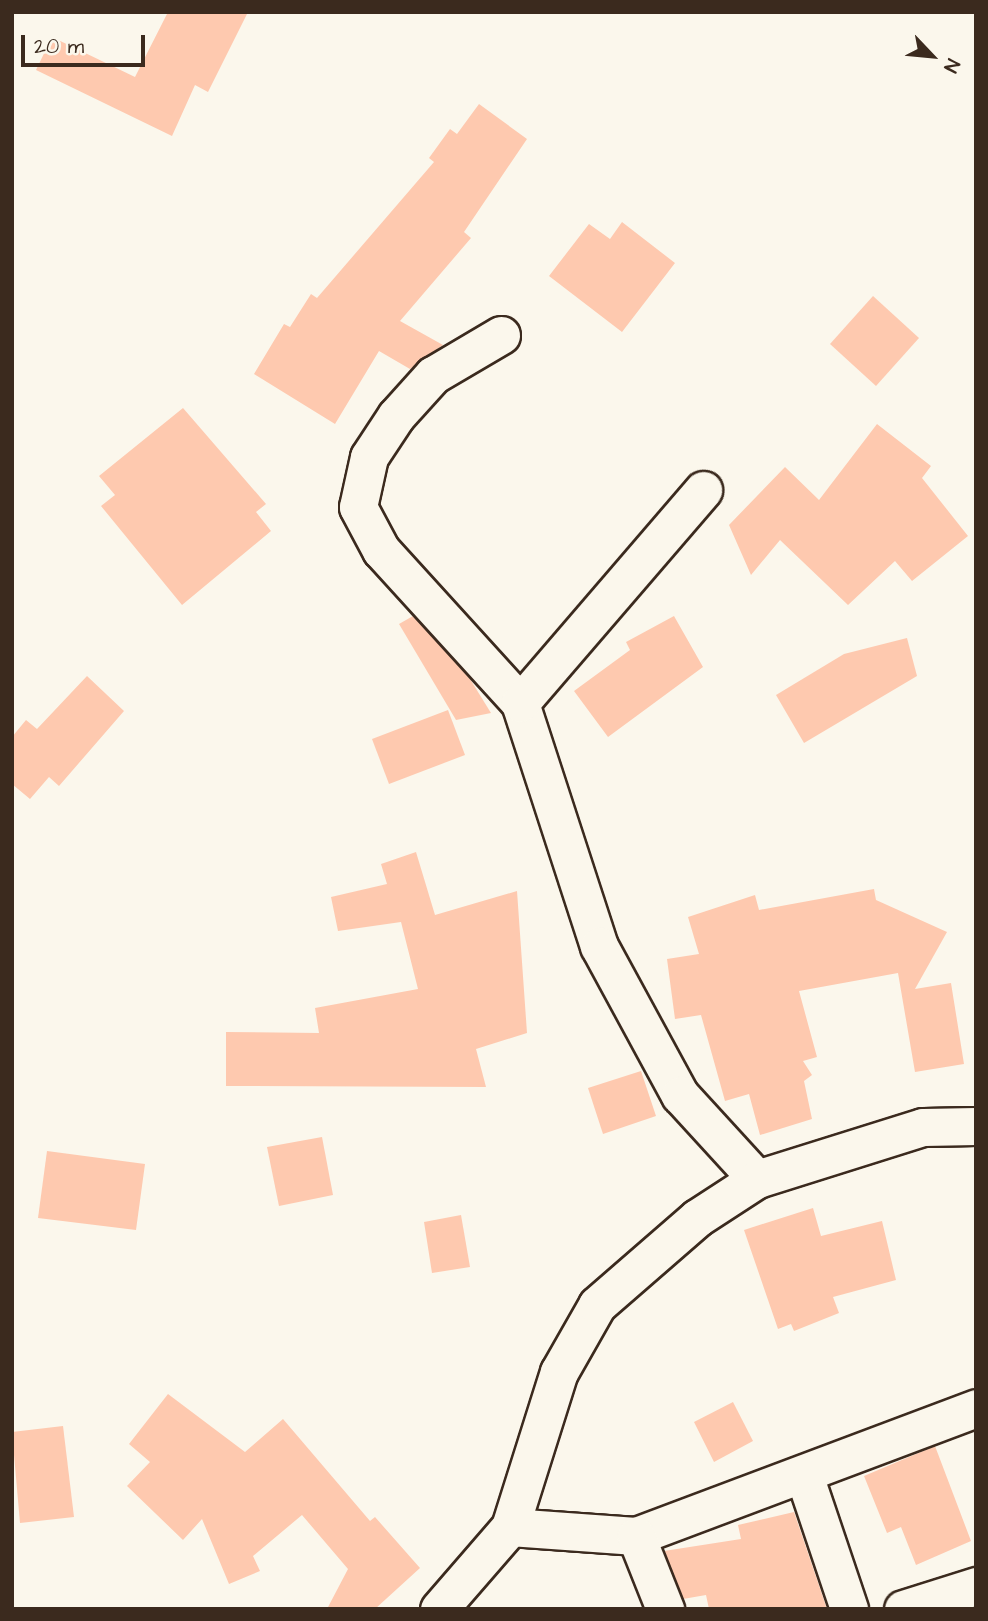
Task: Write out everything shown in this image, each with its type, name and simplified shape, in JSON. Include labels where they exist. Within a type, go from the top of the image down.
[{"type":"street","points":[[501,335],[433,375],[396,416],[369,457],[358,507],[381,550],[520,703],[599,946],[680,1095],[757,1179]]},
{"type":"street","points":[[520,703],[703,490]]},
{"type":"street","points":[[439,1609],[510,1527],[559,1372],[597,1305],[698,1218],[757,1179],[923,1127],[976,1126]]},
{"type":"street","points":[[510,1527],[636,1536],[804,1475],[928,1421],[976,1408]]},
{"type":"street","points":[[804,1475],[849,1609]]},
{"type":"street","points":[[636,1536],[665,1609]]},
{"type":"street","points":[[903,1609],[976,1586]]},
{"type":"building","points":[[168,12],[248,12],[208,92],[195,85],[172,136],[36,70],[52,37],[135,77]]},
{"type":"building","points":[[479,104],[527,139],[464,232],[471,238],[400,321],[443,345],[410,369],[379,351],[335,424],[254,374],[284,324],[290,327],[311,294],[317,298],[434,162],[429,158],[450,129],[457,134]]},
{"type":"building","points":[[622,222],[675,263],[622,332],[549,276],[589,224],[610,239]]},
{"type":"building","points":[[873,296],[919,338],[876,386],[830,344]]},
{"type":"building","points":[[183,408],[266,504],[256,512],[271,531],[182,605],[101,506],[115,495],[99,476]]},
{"type":"building","points":[[877,424],[931,466],[922,478],[968,536],[912,581],[895,561],[848,605],[780,540],[751,575],[729,525],[785,467],[819,500]]},
{"type":"building","points":[[413,616],[470,679],[491,713],[456,720],[399,624]]},
{"type":"building","points":[[674,616],[703,667],[608,737],[574,691],[630,650],[626,642]]},
{"type":"building","points":[[907,638],[917,676],[804,743],[776,695],[844,654]]},
{"type":"building","points":[[87,676],[124,711],[59,786],[49,777],[30,799],[12,784],[12,737],[26,720],[37,729]]},
{"type":"building","points":[[448,710],[465,755],[389,784],[372,739]]},
{"type":"building","points":[[416,852],[435,915],[517,891],[527,1033],[476,1049],[486,1087],[226,1086],[226,1032],[319,1033],[315,1008],[418,989],[401,922],[338,931],[331,897],[387,884],[381,864]]},
{"type":"building","points":[[874,889],[876,900],[947,932],[915,989],[951,983],[964,1064],[915,1072],[898,973],[799,991],[817,1057],[803,1061],[812,1075],[804,1081],[812,1119],[760,1135],[749,1094],[725,1101],[701,1015],[675,1019],[667,959],[699,954],[688,917],[755,895],[759,910]]},
{"type":"building","points":[[641,1071],[656,1116],[603,1134],[588,1088]]},
{"type":"building","points":[[322,1137],[333,1195],[279,1206],[267,1147]]},
{"type":"building","points":[[47,1151],[145,1164],[136,1230],[38,1218]]},
{"type":"building","points":[[813,1208],[821,1236],[882,1221],[896,1280],[833,1297],[839,1313],[794,1331],[791,1324],[778,1329],[744,1230]]},
{"type":"building","points":[[461,1215],[470,1267],[432,1273],[424,1222]]},
{"type":"building","points":[[168,1394],[245,1452],[283,1419],[370,1521],[375,1517],[420,1568],[375,1609],[327,1609],[348,1569],[302,1515],[253,1556],[260,1571],[229,1584],[202,1519],[183,1540],[127,1486],[150,1462],[129,1444]]},
{"type":"building","points":[[733,1402],[753,1441],[714,1462],[694,1422]]},
{"type":"building","points":[[63,1426],[74,1517],[20,1523],[12,1432]]},
{"type":"building","points":[[935,1446],[971,1541],[916,1565],[901,1527],[887,1533],[864,1476]]},
{"type":"building","points":[[794,1512],[827,1609],[709,1609],[706,1595],[683,1599],[664,1551],[741,1539],[738,1525]]}]
